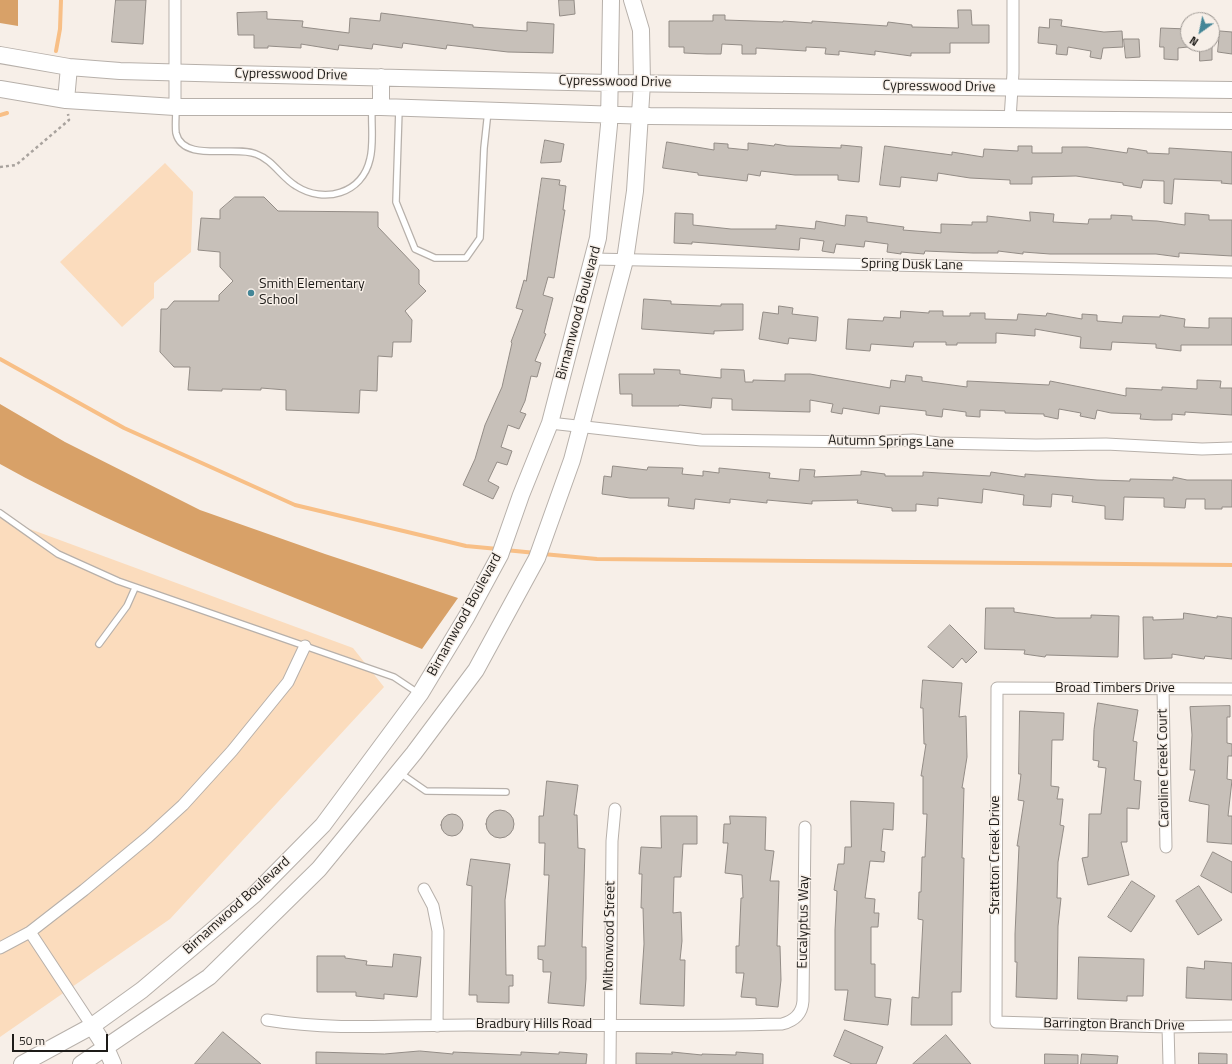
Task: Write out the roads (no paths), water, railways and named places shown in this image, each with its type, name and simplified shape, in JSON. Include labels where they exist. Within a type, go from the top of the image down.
[{"type":"street","points":[[175,0],[177,72],[176,107]]},
{"type":"street","name":"Birnamwood Boulevard","points":[[22,1064],[92,1026],[142,990],[254,895],[323,825],[420,694],[467,616],[500,555],[521,494],[550,423],[598,238],[609,114],[611,0]]},
{"type":"street","name":"Birnamwood Boulevard","points":[[81,1064],[210,977],[319,868],[398,772],[476,670],[537,558],[572,460],[626,260],[634,191],[642,83],[641,30],[632,0]]},
{"type":"street","points":[[1010,120],[1013,0]]},
{"type":"street","name":"Cypresswood Drive","points":[[0,55],[69,67],[120,71],[610,83],[1232,90]]},
{"type":"street","points":[[66,100],[69,67]]},
{"type":"street","points":[[376,108],[381,77]]},
{"type":"street","points":[[0,89],[66,100],[176,107],[399,108],[640,116],[1232,121]]},
{"type":"street","name":"Spring Dusk Lane","points":[[593,259],[1232,272]]},
{"type":"street","name":"Autumn Springs Lane","points":[[550,423],[701,440],[867,442],[913,440],[968,444],[1106,444],[1202,449],[1232,448]]},
{"type":"street","points":[[0,948],[30,932],[102,876],[183,805],[232,751],[288,682],[304,646]]},
{"type":"street","name":"Broad Timbers Drive","points":[[997,688],[1232,689]]},
{"type":"street","name":"Stratton Creek Drive","points":[[996,1022],[997,688]]},
{"type":"street","name":"Caroline Creek Court","points":[[1163,689],[1166,847]]},
{"type":"street","name":"Miltonwood Street","points":[[610,1064],[612,849],[615,809]]},
{"type":"street","name":"Eucalyptus Way","points":[[798,1015],[803,1001],[805,827]]},
{"type":"street","points":[[424,889],[433,906],[438,930],[437,1026]]},
{"type":"street","points":[[30,932],[106,1048],[113,1064]]},
{"type":"street","name":"Bradbury Hills Road","points":[[267,1020],[304,1025],[610,1026],[782,1024],[790,1022],[798,1015]]},
{"type":"street","name":"Barrington Branch Drive","points":[[996,1022],[1168,1027],[1232,1026]]},
{"type":"street","points":[[1168,1027],[1169,1064]]},
{"type":"lane","points":[[176,107],[176,134],[188,148],[199,151],[253,152],[266,159],[293,185],[311,193],[322,195],[333,195],[344,192],[354,186],[366,170],[370,158],[376,108]]},
{"type":"lane","points":[[399,108],[396,202],[414,249],[435,258],[466,258],[480,238],[484,148],[488,111]]},
{"type":"lane","points":[[0,514],[58,554],[118,581],[394,677],[420,694]]},
{"type":"lane","points":[[99,644],[127,606],[135,588]]},
{"type":"lane","points":[[398,772],[426,791],[506,792]]},
{"type":"waterway","points":[[56,51],[60,29],[61,0]]},
{"type":"waterway","points":[[0,115],[7,113]]},
{"type":"waterway","points":[[0,359],[124,428],[295,505],[466,546],[498,549]]},
{"type":"waterway","points":[[505,550],[536,553]]},
{"type":"waterway","points":[[543,554],[597,559],[1232,565]]},
{"type":"place","name":"Smith Elementary School","points":[[251,293]]}]
